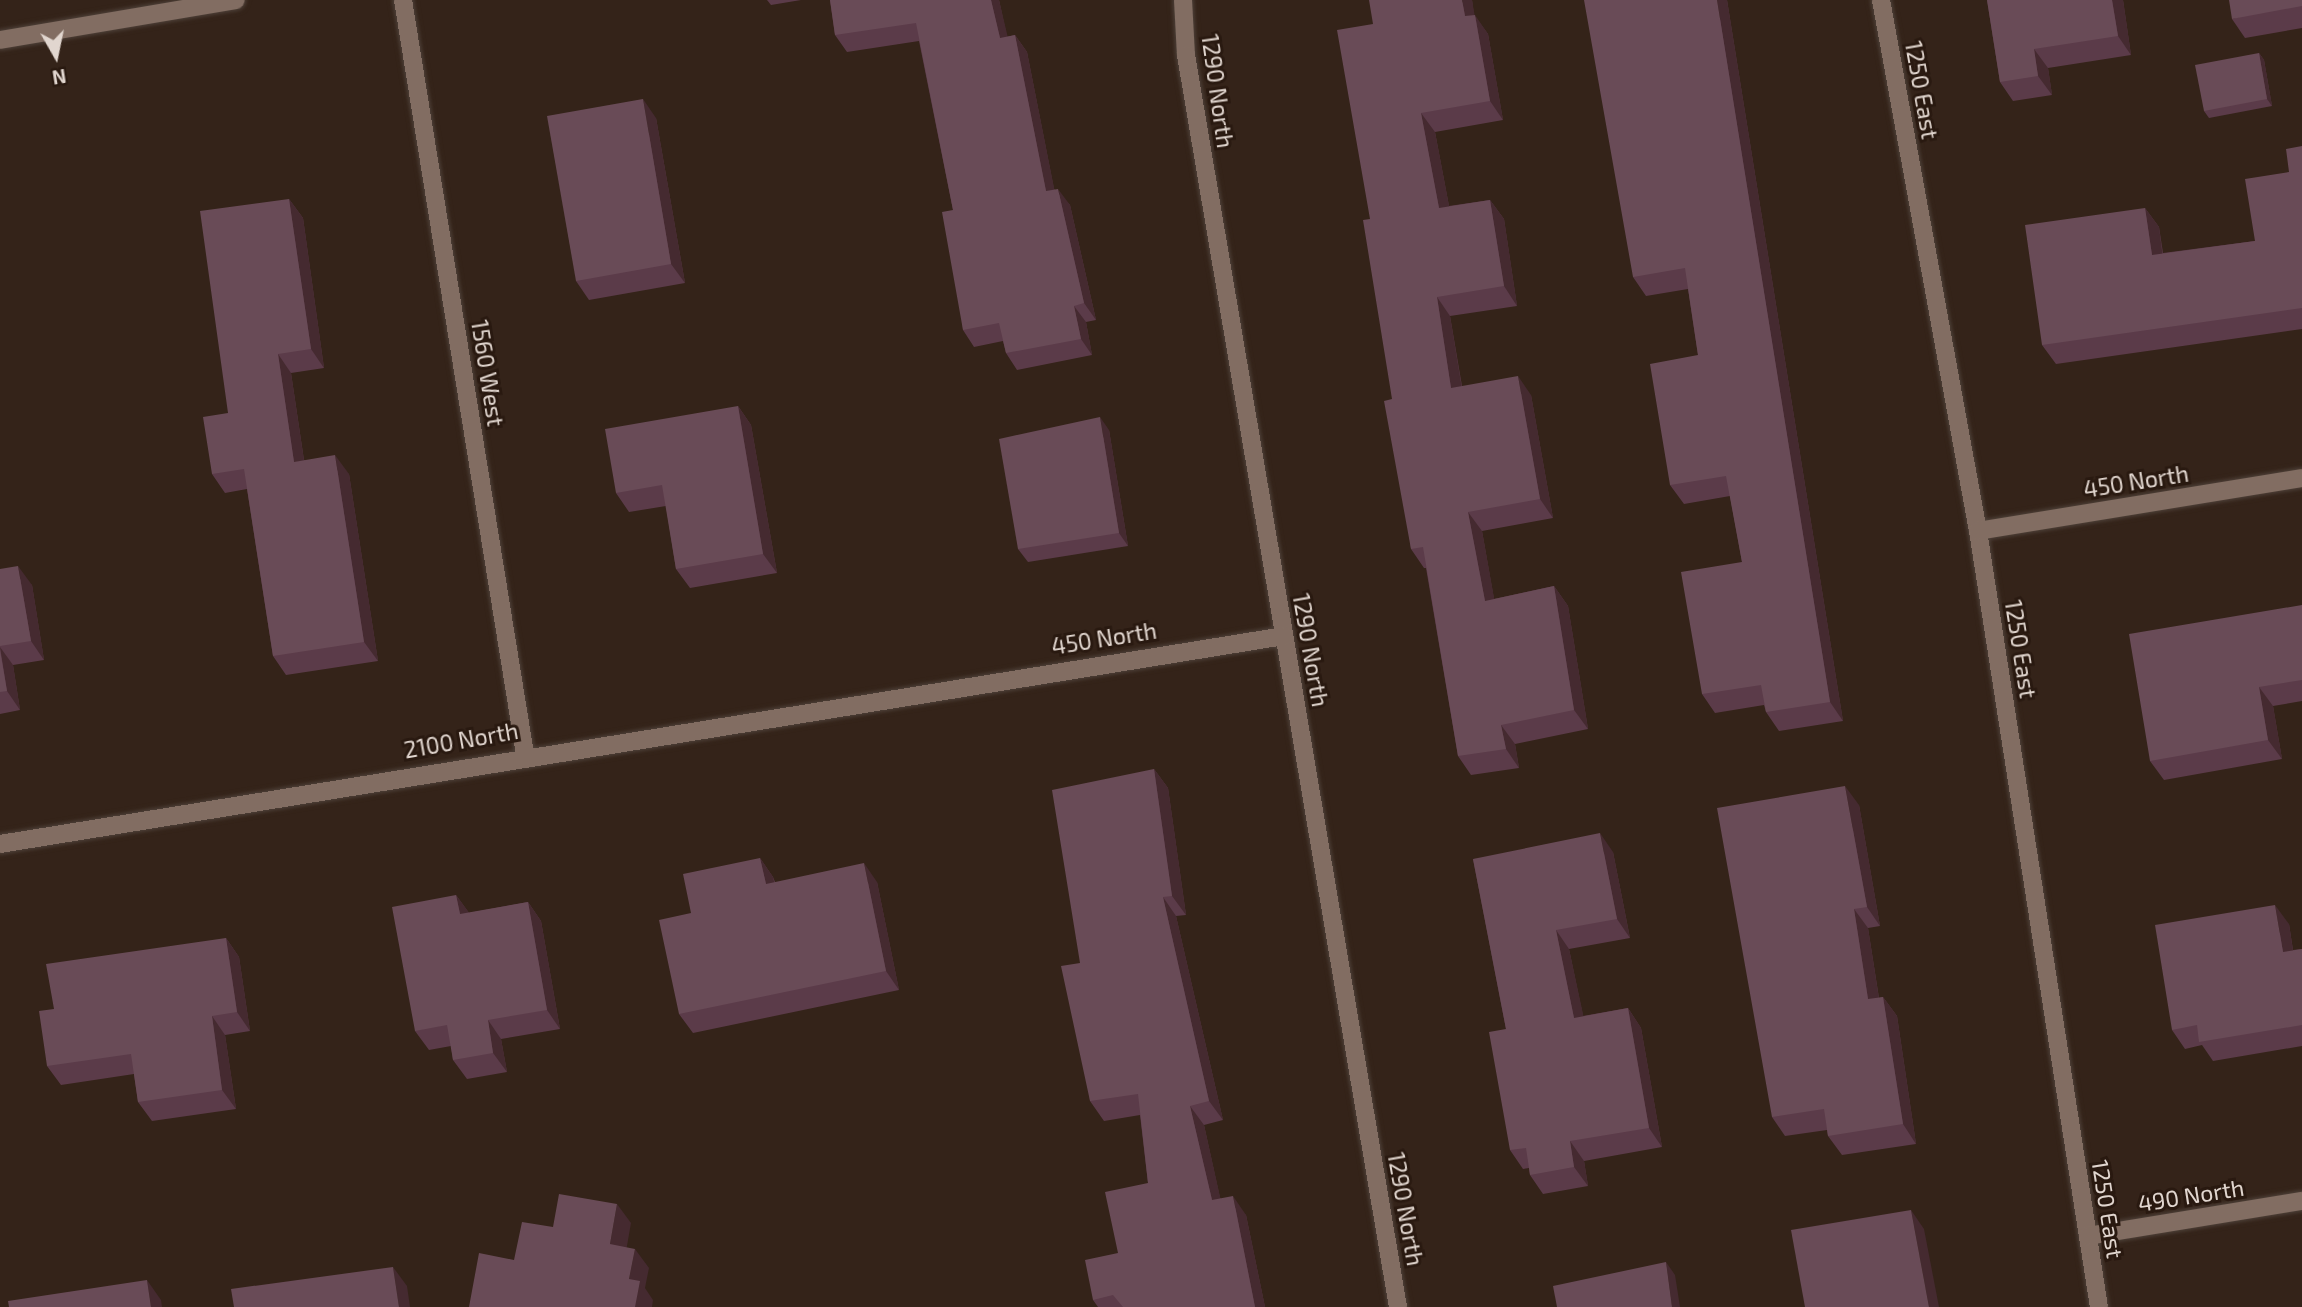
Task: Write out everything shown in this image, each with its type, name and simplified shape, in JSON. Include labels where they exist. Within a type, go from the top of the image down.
[{"type":"street","points":[[0,40],[236,0]]},
{"type":"street","name":"1560 West","points":[[403,0],[525,754]]},
{"type":"street","name":"1290 North","points":[[1183,0],[1186,55],[1398,1307]]},
{"type":"street","name":"1250 East","points":[[1881,0],[1978,531],[2099,1307]]},
{"type":"street","name":"450 North","points":[[1978,531],[2302,478]]},
{"type":"street","name":"450 North","points":[[931,689],[1284,636]]},
{"type":"street","name":"2100 North","points":[[0,844],[525,754],[931,689]]},
{"type":"street","name":"490 North","points":[[2088,1236],[2302,1202]]},
{"type":"building","points":[[830,0],[991,0],[1000,38],[1015,35],[1046,191],[1058,189],[1084,303],[1074,306],[1081,339],[1006,353],[999,323],[963,330],[942,212],[953,210],[916,23],[835,35]]},
{"type":"building","points":[[1369,0],[1462,0],[1465,16],[1475,15],[1490,101],[1421,113],[1439,208],[1490,200],[1504,286],[1437,297],[1451,388],[1518,376],[1540,499],[1468,512],[1485,601],[1554,586],[1574,710],[1501,725],[1506,749],[1458,756],[1423,547],[1411,549],[1384,401],[1392,399],[1363,220],[1370,219],[1337,30],[1373,24]]},
{"type":"building","points":[[1584,0],[1717,0],[1830,702],[1766,712],[1761,685],[1702,694],[1681,572],[1742,562],[1726,476],[1670,485],[1650,364],[1698,355],[1685,268],[1633,277]]},
{"type":"building","points":[[1987,0],[2112,0],[2118,36],[2034,49],[2038,76],[2000,82]]},
{"type":"building","points":[[2229,0],[2302,0],[2302,6],[2232,19]]},
{"type":"building","points":[[2259,53],[2267,99],[2204,111],[2195,65]]},
{"type":"building","points":[[643,99],[671,264],[576,281],[547,116]]},
{"type":"building","points":[[2302,146],[2302,308],[2042,345],[2025,225],[2145,208],[2152,255],[2255,241],[2245,179],[2289,172],[2286,149]]},
{"type":"building","points":[[289,199],[311,349],[278,354],[294,462],[335,455],[364,642],[273,656],[244,469],[212,474],[203,417],[228,413],[200,211]]},
{"type":"building","points":[[738,406],[763,554],[676,569],[662,485],[616,493],[605,429]]},
{"type":"building","points":[[1100,417],[1119,533],[1018,549],[999,439]]},
{"type":"building","points":[[18,566],[31,641],[0,646],[0,569]]},
{"type":"building","points":[[2302,605],[2302,680],[2259,687],[2268,740],[2150,761],[2129,634]]},
{"type":"building","points":[[0,650],[7,691],[0,692]]},
{"type":"building","points":[[1154,769],[1172,896],[1163,897],[1209,1101],[1190,1106],[1212,1200],[1233,1196],[1255,1307],[1123,1307],[1113,1295],[1093,1300],[1085,1260],[1118,1253],[1105,1192],[1148,1183],[1138,1094],[1090,1101],[1061,966],[1080,963],[1052,790]]},
{"type":"building","points":[[1845,786],[1867,907],[1854,909],[1868,999],[1883,997],[1903,1124],[1828,1136],[1824,1109],[1772,1117],[1717,808]]},
{"type":"building","points":[[1600,833],[1617,919],[1556,930],[1574,1018],[1628,1008],[1649,1128],[1570,1141],[1574,1167],[1530,1175],[1526,1148],[1510,1150],[1489,1032],[1506,1029],[1473,859]]},
{"type":"building","points":[[760,858],[766,884],[864,863],[886,971],[679,1014],[659,920],[691,913],[683,874]]},
{"type":"building","points":[[456,895],[460,914],[528,902],[547,1010],[488,1020],[493,1053],[453,1060],[447,1025],[415,1031],[392,907]]},
{"type":"building","points":[[2275,905],[2283,952],[2302,949],[2302,1025],[2199,1042],[2197,1025],[2172,1030],[2155,925]]},
{"type":"building","points":[[226,938],[237,1012],[212,1016],[222,1090],[138,1102],[131,1054],[47,1066],[39,1011],[54,1009],[46,964]]},
{"type":"building","points":[[559,1194],[617,1204],[610,1244],[635,1249],[629,1279],[640,1281],[635,1307],[469,1307],[479,1253],[514,1260],[522,1222],[553,1227]]},
{"type":"building","points":[[1911,1210],[1929,1307],[1805,1307],[1791,1230]]},
{"type":"building","points":[[1666,1262],[1672,1307],[1557,1307],[1553,1286]]},
{"type":"building","points":[[393,1267],[399,1307],[234,1307],[231,1289]]},
{"type":"building","points":[[147,1280],[151,1307],[9,1307],[8,1301]]}]
